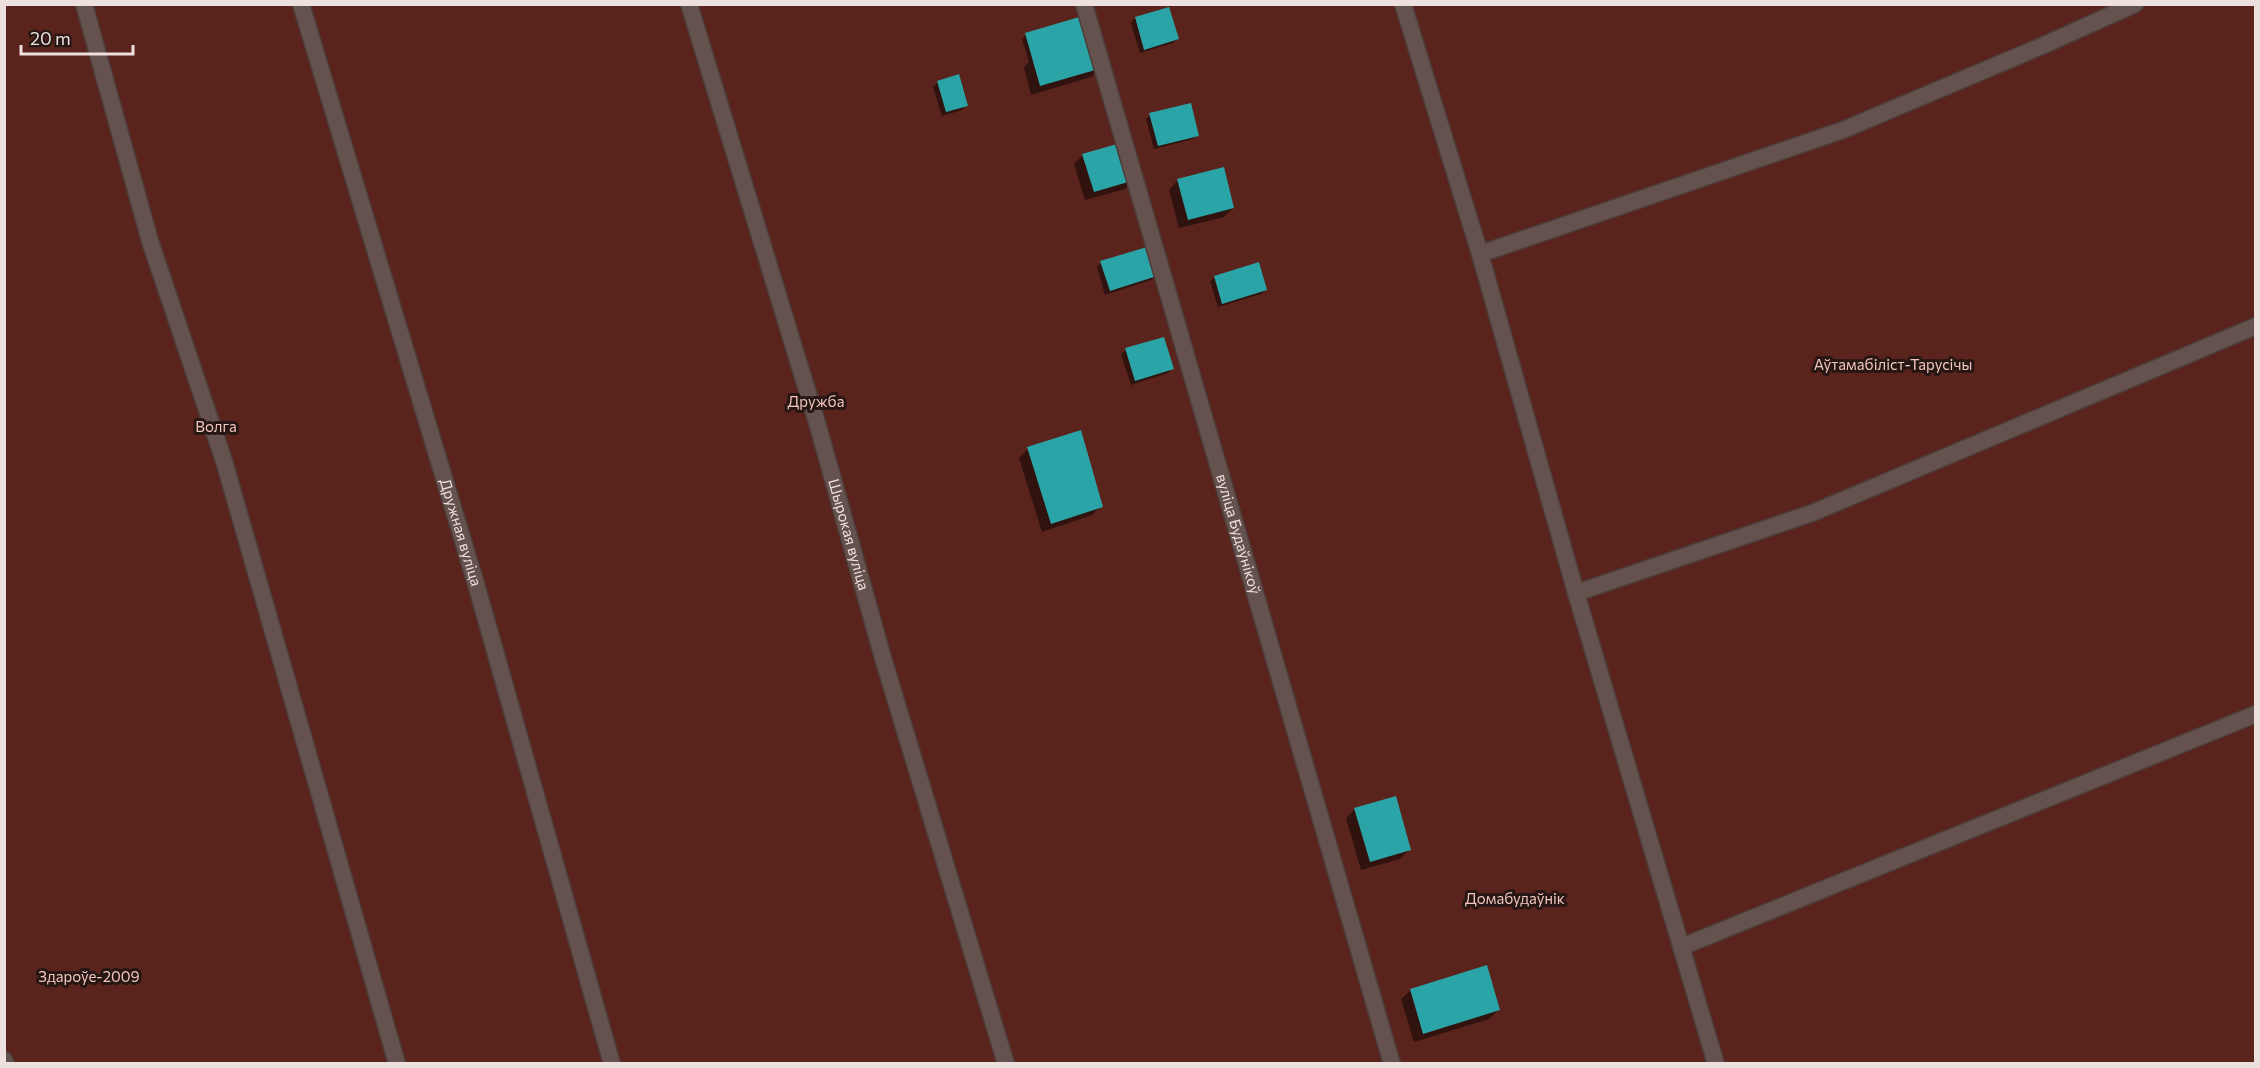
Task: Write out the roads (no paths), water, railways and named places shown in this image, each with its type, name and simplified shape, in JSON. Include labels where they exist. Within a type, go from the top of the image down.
[{"type":"street","points":[[84,4],[150,241],[224,461],[397,1064]]},
{"type":"street","name":"Дружная вуліца","points":[[301,4],[476,584],[612,1064]]},
{"type":"street","name":"Шырокая вуліца","points":[[689,4],[818,426],[882,658],[1006,1064]]},
{"type":"street","name":"вуліца Будаўнікоў","points":[[1084,4],[1392,1064]]},
{"type":"street","points":[[1403,4],[1480,254],[1576,593],[1716,1064]]},
{"type":"street","points":[[1480,254],[1843,130],[2135,4]]},
{"type":"street","points":[[1576,593],[1812,513],[2256,326]]},
{"type":"street","points":[[1681,947],[2256,714]]},
{"type":"park label","name":"Аўтамабіліст-Тарусічы","points":[[1893,365]]},
{"type":"park label","name":"Дружба","points":[[816,402]]},
{"type":"park label","name":"Волга","points":[[216,427]]},
{"type":"park label","name":"Домабудаўнік","points":[[1515,899]]},
{"type":"park label","name":"Здароўе-2009","points":[[89,977]]}]
